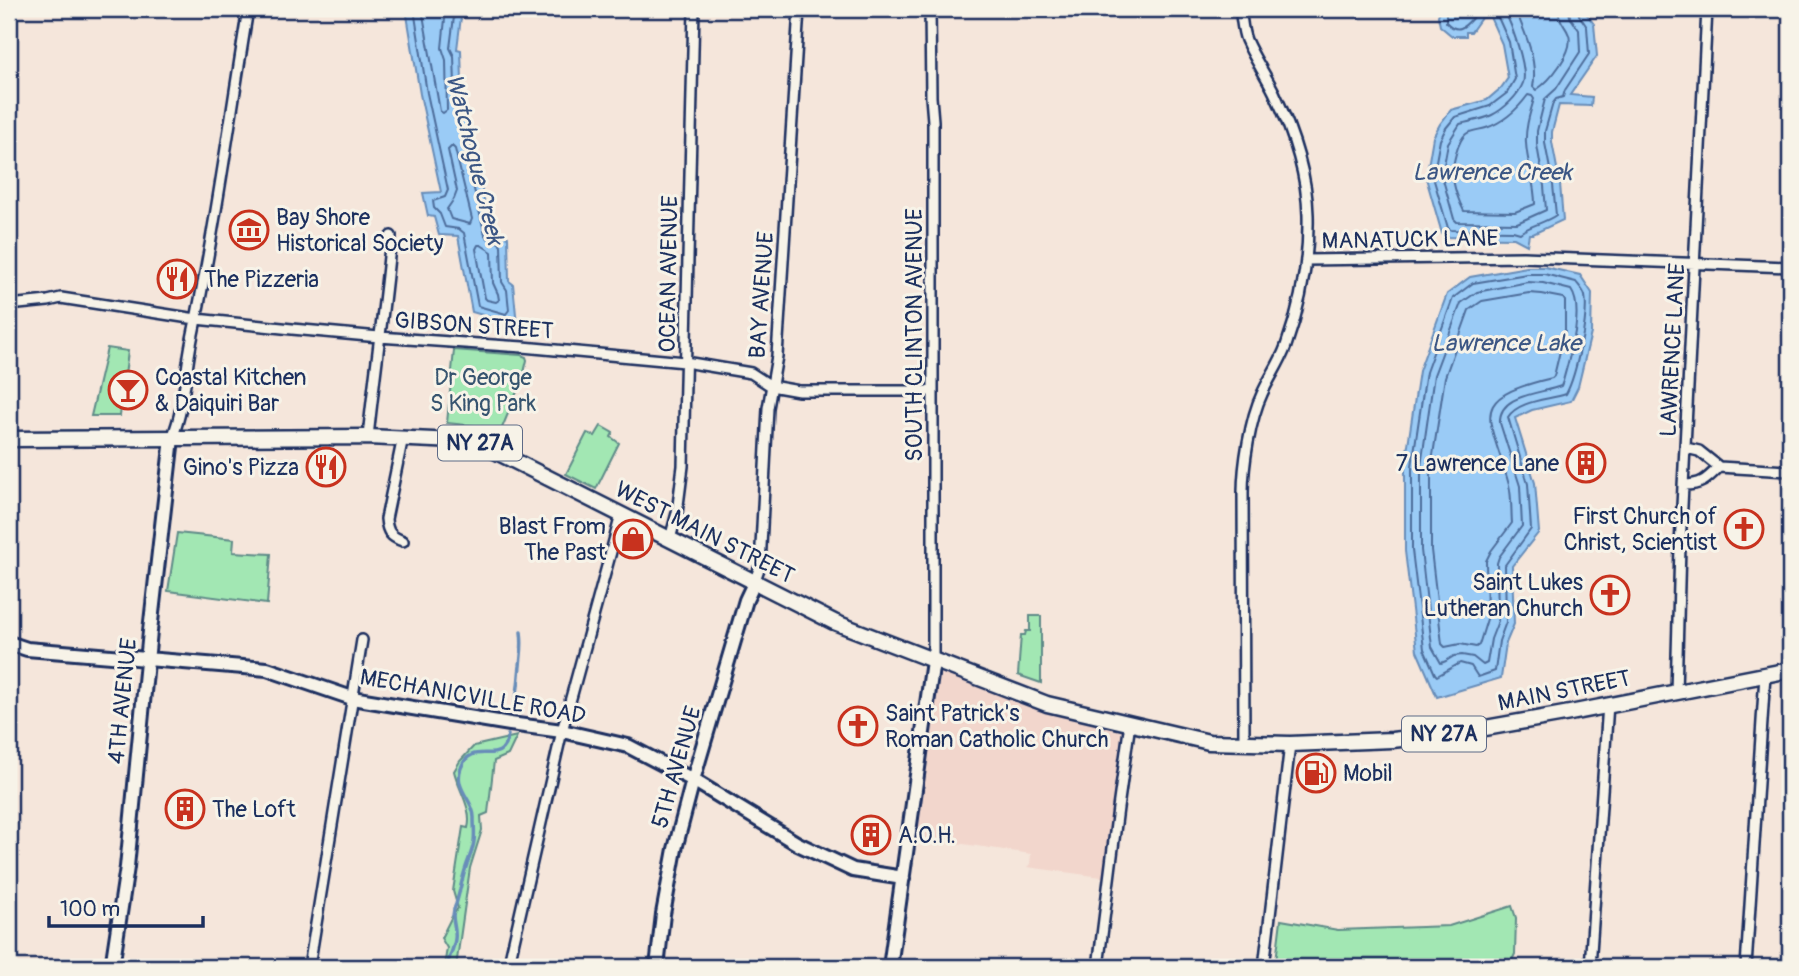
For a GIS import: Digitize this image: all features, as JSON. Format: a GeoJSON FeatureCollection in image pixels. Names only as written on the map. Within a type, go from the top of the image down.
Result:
{"type":"FeatureCollection","features":[{"type":"Feature","properties":{"kind":"main road","name":"WEST MAIN STREET"},"geometry":{"type":"LineString","coordinates":[[172,438],[403,437],[477,442],[834,622],[1048,704],[1209,742]]}},
{"type":"Feature","properties":{"kind":"main road","name":"NY 27A"},"geometry":{"type":"LineString","coordinates":[[9,439],[172,438]]}},
{"type":"Feature","properties":{"kind":"main road","name":"NY 27A"},"geometry":{"type":"LineString","coordinates":[[1676,693],[1790,670]]}},
{"type":"Feature","properties":{"kind":"main road","name":"MAIN STREET"},"geometry":{"type":"LineString","coordinates":[[1209,742],[1290,744],[1392,740],[1464,732],[1676,693]]}},
{"type":"Feature","properties":{"kind":"street"},"geometry":{"type":"LineString","coordinates":[[172,438],[178,423],[218,200],[248,9]]}},
{"type":"Feature","properties":{"kind":"street","name":"OCEAN AVENUE"},"geometry":{"type":"LineString","coordinates":[[670,539],[677,513],[682,466],[694,9]]}},
{"type":"Feature","properties":{"kind":"street","name":"BAY AVENUE"},"geometry":{"type":"LineString","coordinates":[[754,583],[760,566],[768,408],[778,342],[799,9]]}},
{"type":"Feature","properties":{"kind":"street","name":"SOUTH CLINTON AVENUE"},"geometry":{"type":"LineString","coordinates":[[930,9],[933,121],[933,661]]}},
{"type":"Feature","properties":{"kind":"street"},"geometry":{"type":"LineString","coordinates":[[1240,9],[1245,37],[1283,113],[1301,167],[1308,215],[1306,260]]}},
{"type":"Feature","properties":{"kind":"street","name":"LAWRENCE LANE"},"geometry":{"type":"LineString","coordinates":[[1676,693],[1680,547],[1707,9]]}},
{"type":"Feature","properties":{"kind":"street"},"geometry":{"type":"LineString","coordinates":[[368,437],[391,236]]}},
{"type":"Feature","properties":{"kind":"street","name":"MANATUCK LANE"},"geometry":{"type":"LineString","coordinates":[[1244,742],[1243,487],[1248,443],[1261,396],[1285,348],[1299,302],[1306,260],[1523,257],[1790,267]]}},
{"type":"Feature","properties":{"kind":"street","name":"GIBSON STREET"},"geometry":{"type":"LineString","coordinates":[[9,305],[61,298],[196,319],[379,338],[521,347],[685,362],[751,373],[771,386],[799,391],[933,391]]}},
{"type":"Feature","properties":{"kind":"street"},"geometry":{"type":"LineString","coordinates":[[403,437],[386,519],[387,530],[394,538],[403,541]]}},
{"type":"Feature","properties":{"kind":"street","name":"4TH AVENUE"},"geometry":{"type":"LineString","coordinates":[[112,967],[127,867],[172,438]]}},
{"type":"Feature","properties":{"kind":"street"},"geometry":{"type":"LineString","coordinates":[[1686,449],[1699,451],[1719,467],[1790,471]]}},
{"type":"Feature","properties":{"kind":"street"},"geometry":{"type":"LineString","coordinates":[[1684,485],[1696,485],[1719,467]]}},
{"type":"Feature","properties":{"kind":"street"},"geometry":{"type":"LineString","coordinates":[[509,967],[562,731],[621,515]]}},
{"type":"Feature","properties":{"kind":"street","name":"5TH AVENUE"},"geometry":{"type":"LineString","coordinates":[[657,967],[668,878],[693,780],[746,600],[754,583]]}},
{"type":"Feature","properties":{"kind":"street"},"geometry":{"type":"LineString","coordinates":[[309,967],[362,640]]}},
{"type":"Feature","properties":{"kind":"street","name":"MECHANICVILLE ROAD"},"geometry":{"type":"LineString","coordinates":[[9,643],[27,649],[267,668],[352,698],[562,731],[628,746],[693,780],[798,844],[853,870],[903,878]]}},
{"type":"Feature","properties":{"kind":"street"},"geometry":{"type":"LineString","coordinates":[[890,967],[933,661]]}},
{"type":"Feature","properties":{"kind":"street"},"geometry":{"type":"LineString","coordinates":[[1746,967],[1765,675]]}},
{"type":"Feature","properties":{"kind":"street"},"geometry":{"type":"LineString","coordinates":[[1590,967],[1608,704]]}},
{"type":"Feature","properties":{"kind":"street"},"geometry":{"type":"LineString","coordinates":[[1098,967],[1130,723]]}},
{"type":"Feature","properties":{"kind":"street"},"geometry":{"type":"LineString","coordinates":[[1264,967],[1290,744]]}},
{"type":"Feature","properties":{"kind":"shaded area"},"geometry":{"type":"Polygon","coordinates":[[[933,661],[1047,704],[1130,723],[1109,878],[1027,867],[1031,854],[909,836],[933,661]]]}},
{"type":"Feature","properties":{"kind":"green space"},"geometry":{"type":"Polygon","coordinates":[[[107,348],[128,351],[120,416],[91,416],[107,348]]]}},
{"type":"Feature","properties":{"kind":"green space","name":"Dr George S King Park"},"geometry":{"type":"Polygon","coordinates":[[[454,350],[526,357],[523,377],[500,433],[485,427],[447,423],[454,350]]]}},
{"type":"Feature","properties":{"kind":"green space"},"geometry":{"type":"Polygon","coordinates":[[[601,426],[613,433],[611,437],[619,443],[596,489],[566,474],[587,433],[595,436],[601,426]]]}},
{"type":"Feature","properties":{"kind":"green space"},"geometry":{"type":"Polygon","coordinates":[[[177,533],[234,539],[233,552],[271,554],[267,604],[168,591],[177,533]]]}},
{"type":"Feature","properties":{"kind":"green space"},"geometry":{"type":"Polygon","coordinates":[[[1030,616],[1041,616],[1041,683],[1018,675],[1021,635],[1030,631],[1030,616]]]}},
{"type":"Feature","properties":{"kind":"green space"},"geometry":{"type":"Polygon","coordinates":[[[517,736],[508,755],[494,761],[488,813],[481,816],[482,830],[470,868],[456,967],[444,967],[447,948],[441,938],[458,908],[453,891],[463,827],[468,828],[469,821],[467,806],[454,771],[474,746],[517,736]]]}},
{"type":"Feature","properties":{"kind":"green space"},"geometry":{"type":"Polygon","coordinates":[[[1512,906],[1516,918],[1515,954],[1509,967],[1496,967],[1493,963],[1442,967],[1321,967],[1276,961],[1281,920],[1338,930],[1449,926],[1512,906]]]}},
{"type":"Feature","properties":{"kind":"water"},"geometry":{"type":"Polygon","coordinates":[[[406,9],[462,9],[457,49],[461,50],[463,112],[492,233],[508,237],[509,281],[513,284],[517,325],[472,312],[458,236],[439,235],[434,217],[428,216],[423,193],[441,192],[420,94],[406,9]]]}},
{"type":"Feature","properties":{"kind":"water","name":"Lawrence Creek"},"geometry":{"type":"Polygon","coordinates":[[[1440,9],[1583,9],[1594,24],[1597,56],[1570,95],[1592,97],[1591,106],[1559,105],[1552,132],[1563,220],[1529,234],[1527,245],[1514,238],[1443,237],[1426,178],[1433,137],[1451,110],[1487,100],[1508,78],[1502,44],[1490,17],[1481,18],[1471,32],[1466,32],[1466,36],[1452,36],[1440,26],[1440,9]]]}},
{"type":"Feature","properties":{"kind":"water","name":"Lawrence Lake"},"geometry":{"type":"Polygon","coordinates":[[[1527,267],[1545,267],[1580,275],[1592,293],[1591,333],[1578,387],[1571,401],[1532,410],[1515,418],[1535,483],[1539,532],[1512,566],[1514,624],[1506,643],[1501,678],[1437,697],[1417,651],[1405,551],[1405,465],[1419,371],[1447,294],[1470,277],[1527,267]]]}},
{"type":"Feature","properties":{"kind":"waterway","name":"Watchogue Creek"},"geometry":{"type":"LineString","coordinates":[[514,706],[518,690],[521,632]]}},
{"type":"Feature","properties":{"kind":"waterway","name":"Watchogue Creek"},"geometry":{"type":"LineString","coordinates":[[447,967],[455,939],[454,909],[474,838],[473,813],[459,775],[466,759],[479,753],[500,751],[508,735]]}},
{"type":"Feature","properties":{"kind":"place","name":"Bay Shore Historical Society"},"geometry":{"type":"Point","coordinates":[249,230]}},
{"type":"Feature","properties":{"kind":"place","name":"The Pizzeria"},"geometry":{"type":"Point","coordinates":[177,279]}},
{"type":"Feature","properties":{"kind":"place","name":"Coastal Kitchen & Daiquiri Bar"},"geometry":{"type":"Point","coordinates":[128,390]}},
{"type":"Feature","properties":{"kind":"place","name":"7 Lawrence Lane"},"geometry":{"type":"Point","coordinates":[1586,463]}},
{"type":"Feature","properties":{"kind":"place","name":"Gino's Pizza"},"geometry":{"type":"Point","coordinates":[326,467]}},
{"type":"Feature","properties":{"kind":"place","name":"First Church of Christ, Scientist"},"geometry":{"type":"Point","coordinates":[1744,529]}},
{"type":"Feature","properties":{"kind":"place","name":"Blast From The Past"},"geometry":{"type":"Point","coordinates":[633,539]}},
{"type":"Feature","properties":{"kind":"place","name":"Saint Lukes Lutheran Church"},"geometry":{"type":"Point","coordinates":[1610,595]}},
{"type":"Feature","properties":{"kind":"place","name":"Saint Patrick's Roman Catholic Church"},"geometry":{"type":"Point","coordinates":[858,726]}},
{"type":"Feature","properties":{"kind":"place","name":"Mobil"},"geometry":{"type":"Point","coordinates":[1316,773]}},
{"type":"Feature","properties":{"kind":"place","name":"The Loft"},"geometry":{"type":"Point","coordinates":[185,809]}},
{"type":"Feature","properties":{"kind":"place","name":"A.O.H."},"geometry":{"type":"Point","coordinates":[871,835]}}]}
